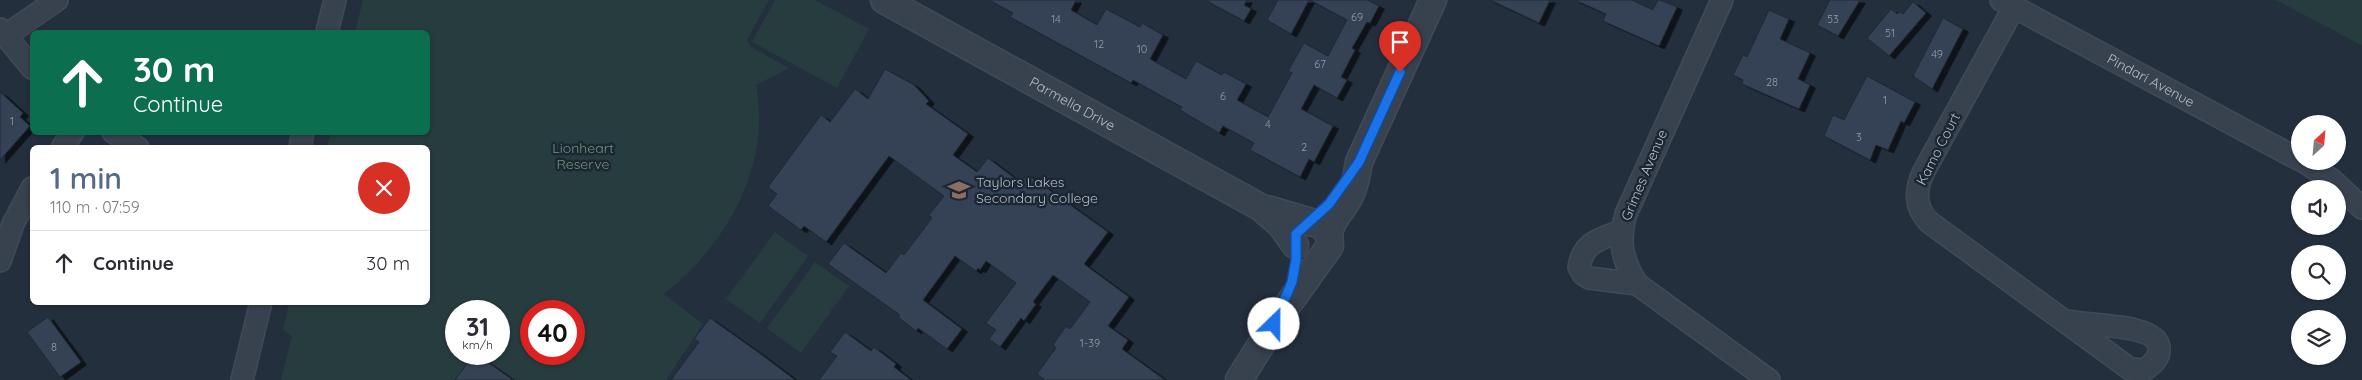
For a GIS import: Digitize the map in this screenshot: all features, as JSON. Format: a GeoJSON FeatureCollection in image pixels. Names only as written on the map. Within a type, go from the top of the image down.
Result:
{"type":"FeatureCollection","features":[{"type":"Feature","properties":{"kind":"street"},"geometry":{"type":"LineString","coordinates":[[30,66],[2,33],[57,0]]}},
{"type":"Feature","properties":{"kind":"street"},"geometry":{"type":"LineString","coordinates":[[328,30],[335,0]]}},
{"type":"Feature","properties":{"kind":"street","name":"Parmelia Drive"},"geometry":{"type":"LineString","coordinates":[[884,0],[1260,207],[1318,233]]}},
{"type":"Feature","properties":{"kind":"street"},"geometry":{"type":"LineString","coordinates":[[1238,380],[1274,324],[1318,233],[1329,204],[1359,162],[1433,0]]}},
{"type":"Feature","properties":{"kind":"street","name":"Grimes Avenue"},"geometry":{"type":"LineString","coordinates":[[1722,0],[1626,214],[1621,232],[1624,260],[1636,284],[1770,380]]}},
{"type":"Feature","properties":{"kind":"street","name":"Pindari Avenue"},"geometry":{"type":"LineString","coordinates":[[2007,4],[2291,155]]}},
{"type":"Feature","properties":{"kind":"street","name":"Kamo Court"},"geometry":{"type":"LineString","coordinates":[[2007,4],[1918,182],[1917,201],[1922,215],[1928,222],[2066,321]]}},
{"type":"Feature","properties":{"kind":"street"},"geometry":{"type":"LineString","coordinates":[[118,135],[133,145]]}},
{"type":"Feature","properties":{"kind":"street","name":"Pindari Avenue"},"geometry":{"type":"LineString","coordinates":[[2316,170],[2332,180],[2362,208]]}},
{"type":"Feature","properties":{"kind":"street"},"geometry":{"type":"LineString","coordinates":[[0,261],[12,224],[30,192]]}},
{"type":"Feature","properties":{"kind":"street","name":"Parmelia Drive"},"geometry":{"type":"LineString","coordinates":[[1260,207],[1281,225],[1295,246]]}},
{"type":"Feature","properties":{"kind":"street"},"geometry":{"type":"LineString","coordinates":[[1621,232],[1590,243],[1585,250],[1580,267],[1583,274],[1589,278],[1636,284]]}},
{"type":"Feature","properties":{"kind":"street"},"geometry":{"type":"LineString","coordinates":[[1274,324],[1292,282],[1296,234],[1318,233]]}},
{"type":"Feature","properties":{"kind":"street"},"geometry":{"type":"LineString","coordinates":[[242,380],[260,305]]}},
{"type":"Feature","properties":{"kind":"green space","name":"Lionheart Reserve"},"geometry":{"type":"Polygon","coordinates":[[[363,0],[769,0],[747,40],[750,46],[789,68],[756,85],[759,115],[757,145],[750,174],[740,201],[725,227],[707,251],[687,274],[664,294],[703,324],[666,380],[281,380],[292,336],[283,330],[289,305],[430,305],[430,145],[328,145],[330,135],[430,135],[430,30],[356,30],[363,0]]]}},
{"type":"Feature","properties":{"kind":"green space"},"geometry":{"type":"Polygon","coordinates":[[[775,0],[815,0],[869,29],[837,88],[752,42],[775,0]]]}},
{"type":"Feature","properties":{"kind":"green space"},"geometry":{"type":"Polygon","coordinates":[[[2276,0],[2362,0],[2362,45],[2359,44],[2276,0]]]}},
{"type":"Feature","properties":{"kind":"green space"},"geometry":{"type":"Polygon","coordinates":[[[775,232],[808,256],[760,323],[726,299],[775,232]]]}},
{"type":"Feature","properties":{"kind":"green space"},"geometry":{"type":"Polygon","coordinates":[[[815,262],[849,286],[801,353],[767,328],[815,262]]]}},
{"type":"Feature","properties":{"kind":"building"},"geometry":{"type":"Polygon","coordinates":[[[989,0],[1076,0],[1071,10],[1097,25],[1106,9],[1140,27],[1142,23],[1163,35],[1150,59],[1186,79],[1196,61],[1222,75],[1224,72],[1246,84],[1237,100],[1268,117],[1292,73],[1288,71],[1304,43],[1328,56],[1347,20],[1310,0],[1367,0],[1379,6],[1370,23],[1367,22],[1352,48],[1355,50],[1341,77],[1347,80],[1337,98],[1314,85],[1301,109],[1333,126],[1314,162],[1309,159],[1300,177],[1250,150],[1254,143],[1223,126],[1219,133],[1180,110],[1182,107],[1133,80],[1131,83],[1010,17],[1013,13],[989,0]]]}},
{"type":"Feature","properties":{"kind":"building"},"geometry":{"type":"Polygon","coordinates":[[[1205,0],[1247,0],[1244,5],[1251,9],[1244,21],[1205,0]]]}},
{"type":"Feature","properties":{"kind":"building"},"geometry":{"type":"Polygon","coordinates":[[[1278,0],[1309,0],[1291,34],[1267,20],[1278,0]]]}},
{"type":"Feature","properties":{"kind":"building"},"geometry":{"type":"Polygon","coordinates":[[[1490,0],[1550,0],[1539,23],[1490,0]]]}},
{"type":"Feature","properties":{"kind":"building"},"geometry":{"type":"Polygon","coordinates":[[[1575,0],[1632,0],[1653,10],[1658,0],[1660,0],[1677,7],[1659,46],[1603,21],[1606,14],[1575,0]]]}},
{"type":"Feature","properties":{"kind":"building"},"geometry":{"type":"Polygon","coordinates":[[[1830,0],[1860,0],[1838,36],[1817,25],[1830,0]]]}},
{"type":"Feature","properties":{"kind":"building"},"geometry":{"type":"Polygon","coordinates":[[[1913,2],[1926,13],[1889,56],[1867,38],[1891,9],[1897,14],[1900,12],[1903,14],[1913,2]]]}},
{"type":"Feature","properties":{"kind":"building"},"geometry":{"type":"Polygon","coordinates":[[[1769,10],[1789,19],[1780,39],[1810,53],[1798,79],[1810,85],[1799,109],[1742,84],[1743,80],[1733,75],[1743,55],[1747,57],[1769,10]]]}},
{"type":"Feature","properties":{"kind":"building"},"geometry":{"type":"Polygon","coordinates":[[[1943,18],[1963,29],[1932,89],[1913,76],[1943,18]]]}},
{"type":"Feature","properties":{"kind":"building"},"geometry":{"type":"Polygon","coordinates":[[[885,69],[914,85],[929,101],[926,104],[968,134],[953,155],[977,172],[988,158],[1021,183],[1027,174],[1108,232],[1084,264],[1129,297],[1108,326],[1128,340],[1122,349],[1165,380],[1045,380],[1037,374],[1056,348],[1053,345],[1066,326],[1070,329],[1090,302],[1053,275],[1033,302],[1036,304],[1024,321],[1021,318],[1000,347],[989,339],[996,330],[986,323],[1016,283],[986,261],[980,270],[978,268],[976,271],[955,256],[923,300],[962,329],[947,349],[918,328],[916,331],[898,317],[900,315],[828,264],[844,243],[886,273],[901,253],[904,255],[932,218],[929,215],[944,196],[889,156],[826,242],[804,226],[801,230],[768,206],[777,194],[768,187],[821,115],[830,122],[855,89],[868,99],[885,69]]]}},
{"type":"Feature","properties":{"kind":"building"},"geometry":{"type":"Polygon","coordinates":[[[1867,76],[1915,102],[1904,123],[1901,121],[1888,150],[1876,145],[1870,160],[1824,136],[1833,115],[1844,120],[1867,76]]]}},
{"type":"Feature","properties":{"kind":"building"},"geometry":{"type":"Polygon","coordinates":[[[0,92],[23,113],[20,117],[30,126],[0,160],[0,92]]]}},
{"type":"Feature","properties":{"kind":"building"},"geometry":{"type":"Polygon","coordinates":[[[48,317],[81,362],[60,377],[27,332],[48,317]]]}},
{"type":"Feature","properties":{"kind":"building"},"geometry":{"type":"Polygon","coordinates":[[[710,318],[795,380],[671,380],[699,342],[694,339],[710,318]]]}},
{"type":"Feature","properties":{"kind":"building"},"geometry":{"type":"Polygon","coordinates":[[[845,332],[871,351],[874,347],[896,364],[894,367],[911,380],[819,380],[837,356],[830,352],[845,332]]]}},
{"type":"Feature","properties":{"kind":"building"},"geometry":{"type":"Polygon","coordinates":[[[466,365],[492,365],[513,380],[455,380],[466,365]]]}},
{"type":"Feature","properties":{"kind":"place","name":"Taylors Lakes Secondary College"},"geometry":{"type":"Point","coordinates":[959,190]}},
{"type":"Feature","properties":{"kind":"route"},"geometry":{"type":"LineString","coordinates":[[1274,324],[1292,282],[1296,260],[1296,234],[1303,225],[1310,222],[1329,204],[1359,162],[1400,72]]}}]}
